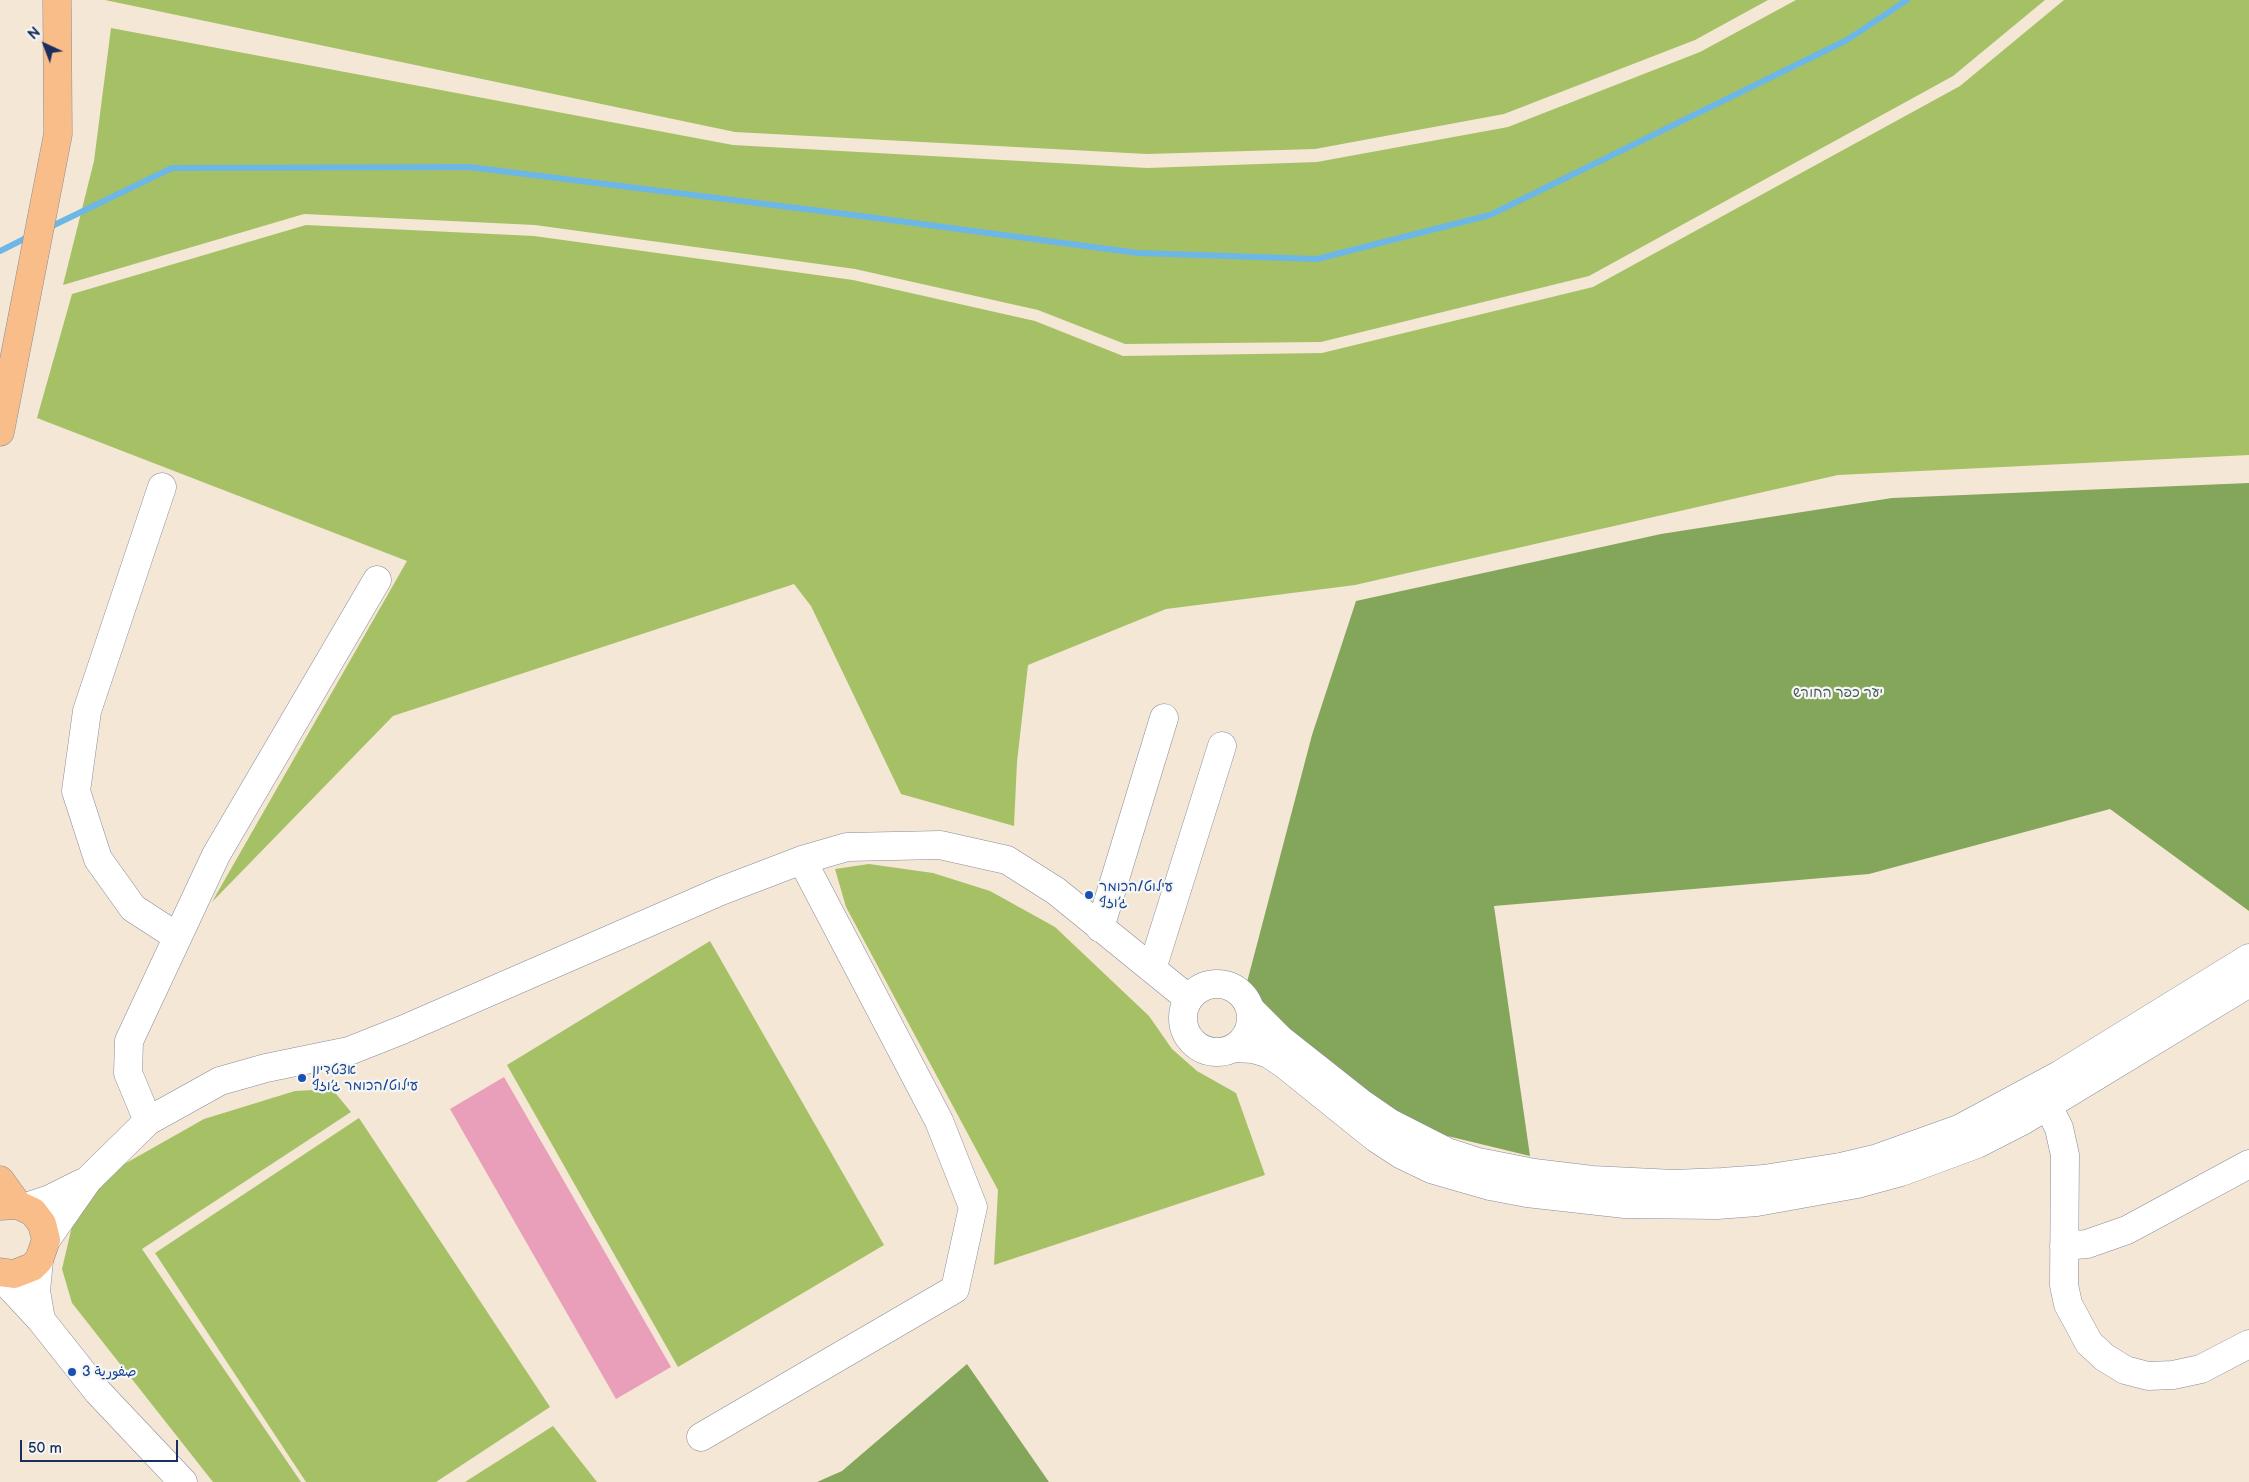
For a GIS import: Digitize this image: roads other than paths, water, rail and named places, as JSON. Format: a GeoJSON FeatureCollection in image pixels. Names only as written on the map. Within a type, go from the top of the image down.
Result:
{"type":"FeatureCollection","features":[{"type":"Feature","properties":{"kind":"main road"},"geometry":{"type":"LineString","coordinates":[[0,432],[58,134],[57,0]]}},
{"type":"Feature","properties":{"kind":"main road"},"geometry":{"type":"LineString","coordinates":[[0,1180],[15,1206],[38,1217],[45,1232],[42,1250],[24,1272],[0,1274]]}},
{"type":"Feature","properties":{"kind":"street"},"geometry":{"type":"LineString","coordinates":[[162,487],[87,711],[76,791],[98,859],[134,908],[176,936]]}},
{"type":"Feature","properties":{"kind":"street"},"geometry":{"type":"LineString","coordinates":[[148,1122],[128,1073],[129,1041],[176,936],[216,856],[377,580]]}},
{"type":"Feature","properties":{"kind":"street"},"geometry":{"type":"LineString","coordinates":[[1100,928],[1164,718]]}},
{"type":"Feature","properties":{"kind":"street"},"geometry":{"type":"LineString","coordinates":[[1152,969],[1222,746]]}},
{"type":"Feature","properties":{"kind":"street"},"geometry":{"type":"LineString","coordinates":[[41,1320],[36,1291],[42,1250],[88,1180],[148,1122],[220,1081],[266,1068],[349,1051],[402,1030],[722,891],[802,860],[847,847],[940,846],[1007,860],[1056,891],[1188,1000]]}},
{"type":"Feature","properties":{"kind":"street"},"geometry":{"type":"LineString","coordinates":[[701,1437],[955,1289],[973,1207],[940,1121],[802,860]]}},
{"type":"Feature","properties":{"kind":"street"},"geometry":{"type":"LineString","coordinates":[[2249,958],[2044,1096],[2022,1122],[1977,1144],[1901,1172],[1857,1184],[1757,1202],[1718,1205],[1625,1204],[1527,1193],[1480,1184],[1431,1169],[1402,1155],[1376,1138],[1269,1054],[1253,1049],[1234,1048],[1223,1052],[1211,1052],[1194,1043],[1187,1034],[1183,1022],[1184,1010],[1188,1000],[1200,989],[1211,985],[1223,984],[1243,996],[1250,1009],[1280,1039],[1361,1103],[1418,1138],[1447,1152],[1478,1162],[1534,1172],[1592,1180],[1674,1184],[1764,1179],[1840,1167],[1878,1158],[2044,1096],[2249,983]]}},
{"type":"Feature","properties":{"kind":"street"},"geometry":{"type":"LineString","coordinates":[[1234,1048],[1248,1032],[1251,1021],[1250,1009]]}},
{"type":"Feature","properties":{"kind":"street"},"geometry":{"type":"LineString","coordinates":[[2044,1096],[2060,1128],[2065,1155],[2064,1285],[2068,1304],[2089,1343],[2104,1357],[2125,1370],[2148,1376],[2173,1375],[2201,1369],[2249,1344]]}},
{"type":"Feature","properties":{"kind":"street"},"geometry":{"type":"LineString","coordinates":[[2064,1246],[2087,1244],[2127,1230],[2249,1164]]}},
{"type":"Feature","properties":{"kind":"street"},"geometry":{"type":"LineString","coordinates":[[15,1206],[50,1199],[88,1180]]}},
{"type":"Feature","properties":{"kind":"street"},"geometry":{"type":"LineString","coordinates":[[0,1274],[41,1320],[98,1392],[183,1482]]}},
{"type":"Feature","properties":{"kind":"waterway"},"geometry":{"type":"LineString","coordinates":[[48,228],[172,168],[469,167],[1138,253],[1317,259],[1490,215],[1847,40],[1907,0]]}},
{"type":"Feature","properties":{"kind":"waterway"},"geometry":{"type":"LineString","coordinates":[[0,251],[30,236]]}},
{"type":"Feature","properties":{"kind":"place","name":"עילוט/הכומר ג׳וזף"},"geometry":{"type":"Point","coordinates":[1089,895]}},
{"type":"Feature","properties":{"kind":"place","name":"אצטדיון עילוט/הכומר ג׳וזף"},"geometry":{"type":"Point","coordinates":[302,1078]}},
{"type":"Feature","properties":{"kind":"place","name":"صفورية 3"},"geometry":{"type":"Point","coordinates":[72,1372]}},
{"type":"Feature","properties":{"kind":"park label","name":"יער כפר החורש"},"geometry":{"type":"Point","coordinates":[1838,693]}}]}
